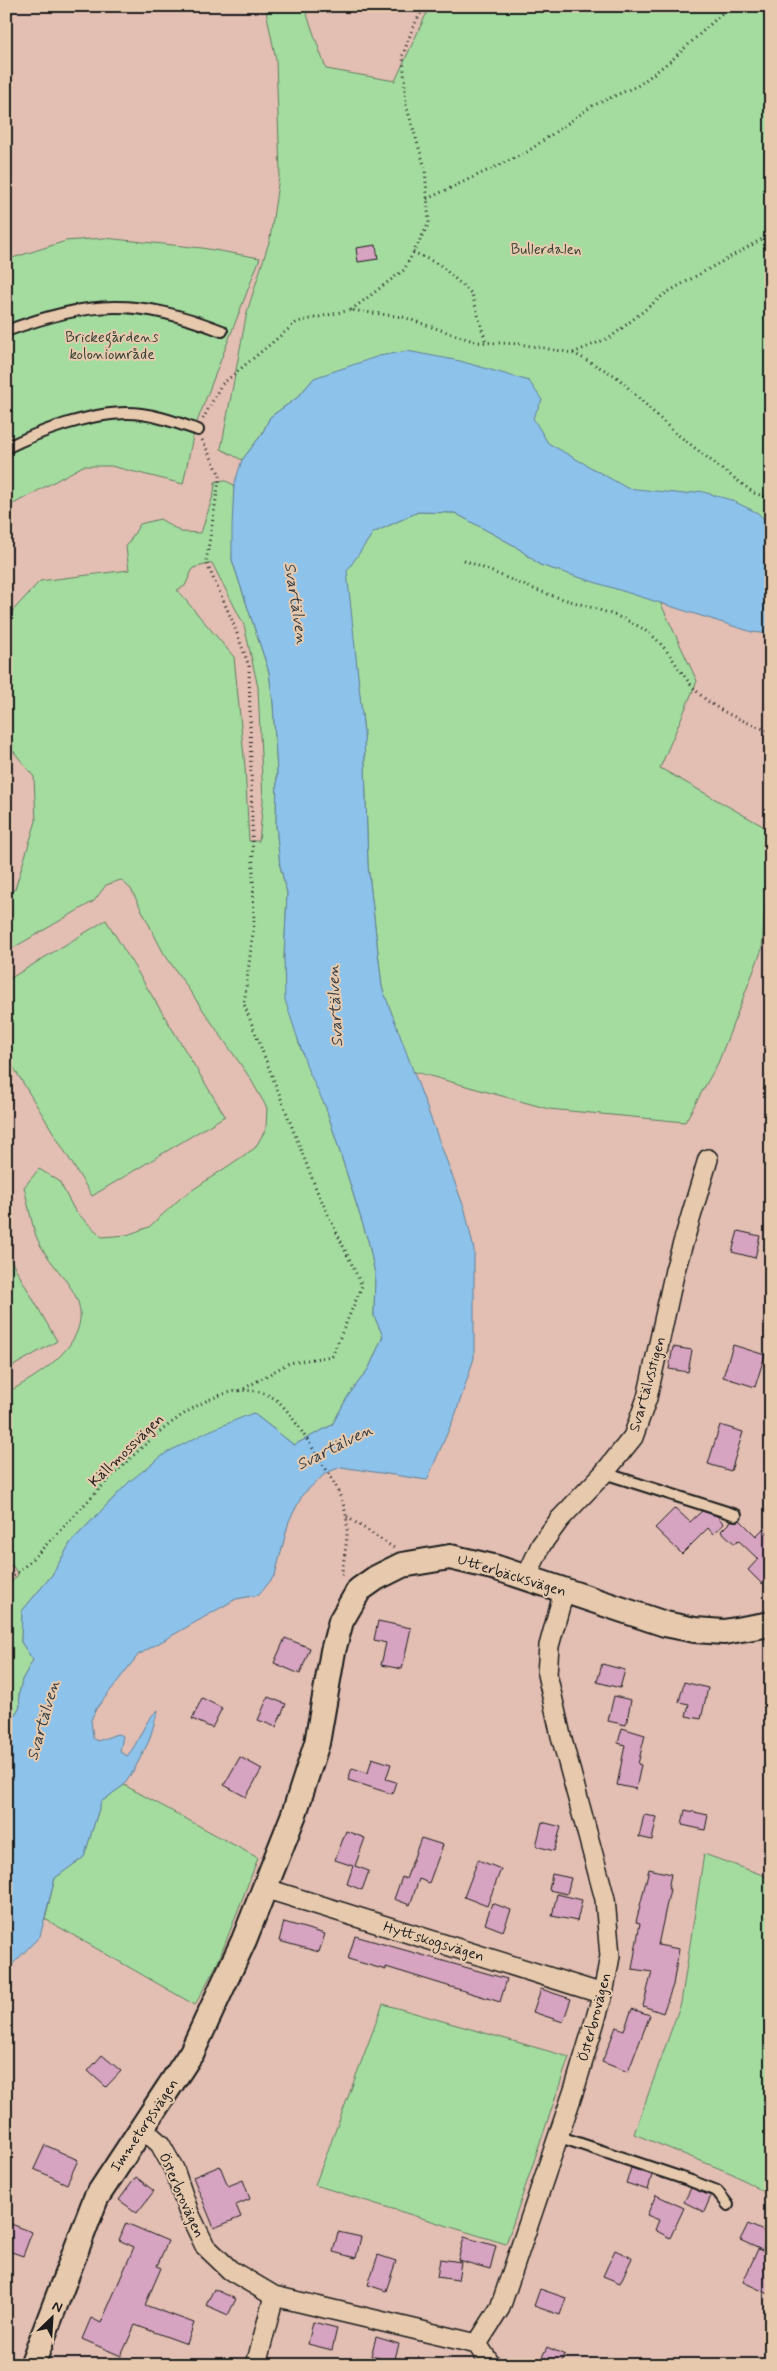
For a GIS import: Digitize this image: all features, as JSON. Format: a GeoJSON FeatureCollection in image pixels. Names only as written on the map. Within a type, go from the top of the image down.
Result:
{"type":"FeatureCollection","features":[{"type":"Feature","properties":{"kind":"street","name":"Svartälvsstigen"},"geometry":{"type":"LineString","coordinates":[[526,1578],[541,1545],[560,1519],[604,1473],[633,1436],[646,1398],[675,1270],[708,1159]]}},
{"type":"Feature","properties":{"kind":"street","name":"Utterbäcksvägen"},"geometry":{"type":"LineString","coordinates":[[264,1888],[294,1814],[317,1743],[333,1652],[341,1620],[359,1590],[376,1578],[402,1565],[450,1557],[497,1568],[665,1624],[695,1630],[724,1632],[771,1624]]}},
{"type":"Feature","properties":{"kind":"street","name":"Österbrovägen"},"geometry":{"type":"LineString","coordinates":[[142,2128],[160,2144],[165,2153],[174,2170],[189,2214],[205,2246],[230,2270],[274,2296],[477,2344],[500,2308],[558,2136],[603,1994],[610,1956],[605,1899],[561,1736],[547,1674],[549,1646],[564,1591]]}},
{"type":"Feature","properties":{"kind":"street","name":"Hyttskogsvägen"},"geometry":{"type":"LineString","coordinates":[[264,1888],[603,1994]]}},
{"type":"Feature","properties":{"kind":"street","name":"Immetorpsvägen"},"geometry":{"type":"LineString","coordinates":[[32,2365],[96,2198],[192,2052],[240,1949],[264,1888]]}},
{"type":"Feature","properties":{"kind":"street"},"geometry":{"type":"LineString","coordinates":[[256,2365],[274,2296]]}},
{"type":"Feature","properties":{"kind":"street"},"geometry":{"type":"LineString","coordinates":[[477,2344],[491,2365]]}},
{"type":"Feature","properties":{"kind":"lane"},"geometry":{"type":"LineString","coordinates":[[6,331],[38,319],[85,308],[114,306],[149,309],[188,318],[222,331]]}},
{"type":"Feature","properties":{"kind":"lane"},"geometry":{"type":"LineString","coordinates":[[6,448],[42,433],[85,420],[127,413],[147,415],[198,430]]}},
{"type":"Feature","properties":{"kind":"lane"},"geometry":{"type":"LineString","coordinates":[[604,1473],[736,1515]]}},
{"type":"Feature","properties":{"kind":"lane"},"geometry":{"type":"LineString","coordinates":[[558,2136],[700,2184],[717,2192],[728,2205]]}},
{"type":"Feature","properties":{"kind":"path"},"geometry":{"type":"LineString","coordinates":[[350,310],[404,270],[429,223],[425,168],[406,105],[403,55],[413,27],[425,6]]}},
{"type":"Feature","properties":{"kind":"path"},"geometry":{"type":"LineString","coordinates":[[427,200],[527,152],[592,106],[639,85],[674,58],[730,6]]}},
{"type":"Feature","properties":{"kind":"path"},"geometry":{"type":"LineString","coordinates":[[573,354],[611,337],[666,293],[771,234]]}},
{"type":"Feature","properties":{"kind":"path"},"geometry":{"type":"LineString","coordinates":[[413,252],[440,265],[472,294],[486,343]]}},
{"type":"Feature","properties":{"kind":"path"},"geometry":{"type":"LineString","coordinates":[[238,1392],[289,1363],[332,1356],[362,1286],[318,1191],[244,1004],[254,924],[249,666],[232,620],[206,562],[220,475],[198,430],[221,385],[297,322],[350,310],[403,317],[476,342],[519,344],[573,354],[616,376],[673,431],[754,493],[771,499]]}},
{"type":"Feature","properties":{"kind":"path"},"geometry":{"type":"LineString","coordinates":[[464,560],[544,593],[629,622],[646,630],[657,640],[692,687],[706,701],[727,714],[771,732]]}},
{"type":"Feature","properties":{"kind":"path","name":"Källmossvägen"},"geometry":{"type":"LineString","coordinates":[[6,1582],[50,1543],[156,1433],[194,1407],[238,1392],[267,1394],[281,1405],[302,1433],[336,1490],[347,1517]]}},
{"type":"Feature","properties":{"kind":"path"},"geometry":{"type":"LineString","coordinates":[[341,1580],[347,1517],[417,1562]]}},
{"type":"Feature","properties":{"kind":"green space","name":"Bullerdalen"},"geometry":{"type":"Polygon","coordinates":[[[265,6],[304,6],[326,69],[395,81],[430,6],[771,6],[771,589],[314,378],[298,397],[270,417],[262,434],[242,460],[221,449],[247,312],[270,239],[280,170],[276,60],[265,6]]]}},
{"type":"Feature","properties":{"kind":"green space","name":"Brickegårdens koloniområde"},"geometry":{"type":"Polygon","coordinates":[[[104,238],[202,248],[260,258],[195,427],[183,484],[111,466],[83,466],[6,508],[6,260],[66,241],[104,238]]]}},
{"type":"Feature","properties":{"kind":"green space"},"geometry":{"type":"Polygon","coordinates":[[[224,480],[234,485],[232,560],[269,672],[273,703],[277,772],[276,825],[280,866],[287,893],[284,958],[299,1044],[326,1108],[369,1244],[375,1274],[374,1316],[383,1336],[369,1368],[348,1396],[332,1425],[294,1445],[253,1413],[130,1481],[71,1542],[52,1575],[22,1611],[21,1642],[33,1660],[22,1680],[19,1694],[20,1707],[8,1724],[6,1745],[6,1588],[18,1575],[13,1566],[6,1565],[6,1393],[34,1377],[61,1355],[71,1342],[78,1328],[80,1313],[72,1289],[45,1252],[36,1236],[24,1187],[39,1169],[59,1181],[75,1211],[102,1237],[127,1235],[149,1227],[182,1197],[255,1148],[266,1129],[267,1108],[250,1078],[163,952],[131,889],[121,880],[106,885],[94,901],[6,952],[6,896],[15,889],[36,821],[34,777],[6,742],[6,618],[40,581],[129,570],[126,547],[140,524],[160,519],[181,532],[201,533],[214,493],[215,482],[224,480]],[[212,563],[193,568],[185,586],[177,590],[234,657],[245,767],[249,841],[259,841],[263,801],[258,687],[244,625],[212,563]]]}},
{"type":"Feature","properties":{"kind":"green space"},"geometry":{"type":"Polygon","coordinates":[[[418,512],[455,513],[515,546],[540,565],[660,602],[697,681],[660,768],[770,830],[762,949],[718,1063],[685,1122],[549,1109],[412,1071],[382,987],[368,865],[364,733],[346,571],[373,533],[418,512]]]}},
{"type":"Feature","properties":{"kind":"green space"},"geometry":{"type":"Polygon","coordinates":[[[106,920],[225,1116],[92,1196],[6,1055],[6,981],[106,920]]]}},
{"type":"Feature","properties":{"kind":"green space"},"geometry":{"type":"Polygon","coordinates":[[[6,1252],[57,1341],[6,1370],[6,1252]]]}},
{"type":"Feature","properties":{"kind":"green space"},"geometry":{"type":"Polygon","coordinates":[[[124,1785],[258,1858],[218,1962],[195,2005],[45,1919],[55,1878],[84,1857],[101,1802],[124,1785]]]}},
{"type":"Feature","properties":{"kind":"green space"},"geometry":{"type":"Polygon","coordinates":[[[704,1854],[771,1878],[771,2196],[733,2174],[634,2134],[681,2003],[704,1854]]]}},
{"type":"Feature","properties":{"kind":"green space"},"geometry":{"type":"Polygon","coordinates":[[[383,2004],[569,2057],[506,2244],[315,2185],[383,2004]]]}},
{"type":"Feature","properties":{"kind":"water","name":"Svartälven"},"geometry":{"type":"Polygon","coordinates":[[[407,351],[460,361],[529,381],[542,400],[533,418],[548,443],[627,488],[685,494],[700,491],[731,500],[758,513],[771,527],[771,634],[752,632],[540,565],[515,546],[455,513],[418,512],[373,533],[347,571],[364,733],[368,865],[382,987],[465,1210],[474,1250],[474,1358],[456,1413],[427,1480],[341,1467],[326,1473],[303,1494],[289,1521],[275,1575],[259,1595],[236,1599],[138,1655],[96,1709],[91,1720],[93,1738],[98,1741],[117,1734],[123,1736],[120,1752],[127,1756],[149,1720],[158,1710],[149,1741],[134,1770],[124,1785],[101,1802],[84,1857],[55,1878],[40,1936],[6,1971],[6,1745],[8,1724],[20,1707],[19,1694],[22,1680],[33,1660],[21,1642],[22,1611],[52,1575],[71,1542],[130,1481],[166,1453],[209,1431],[253,1413],[294,1445],[332,1425],[348,1396],[369,1368],[383,1336],[374,1316],[375,1274],[369,1244],[326,1108],[308,1070],[285,1000],[284,958],[287,893],[280,866],[276,825],[277,772],[273,703],[269,672],[232,560],[232,526],[234,485],[242,460],[262,434],[270,417],[298,397],[314,378],[379,356],[407,351]]]}},
{"type":"Feature","properties":{"kind":"building"},"geometry":{"type":"Polygon","coordinates":[[[376,245],[378,259],[358,262],[356,248],[376,245]]]}},
{"type":"Feature","properties":{"kind":"building"},"geometry":{"type":"Polygon","coordinates":[[[738,1231],[760,1236],[755,1258],[732,1252],[738,1231]]]}},
{"type":"Feature","properties":{"kind":"building"},"geometry":{"type":"Polygon","coordinates":[[[733,1345],[765,1355],[755,1387],[723,1377],[733,1345]]]}},
{"type":"Feature","properties":{"kind":"building"},"geometry":{"type":"Polygon","coordinates":[[[673,1347],[692,1350],[688,1372],[669,1369],[673,1347]]]}},
{"type":"Feature","properties":{"kind":"building"},"geometry":{"type":"Polygon","coordinates":[[[720,1425],[743,1432],[731,1471],[708,1464],[720,1425]]]}},
{"type":"Feature","properties":{"kind":"building"},"geometry":{"type":"Polygon","coordinates":[[[675,1508],[690,1522],[702,1511],[717,1516],[724,1524],[713,1534],[708,1528],[682,1554],[655,1528],[675,1508]]]}},
{"type":"Feature","properties":{"kind":"building"},"geometry":{"type":"Polygon","coordinates":[[[740,1520],[756,1536],[763,1529],[771,1536],[771,1575],[762,1584],[748,1570],[758,1559],[738,1540],[735,1544],[721,1531],[731,1521],[740,1520]]]}},
{"type":"Feature","properties":{"kind":"building"},"geometry":{"type":"Polygon","coordinates":[[[378,1621],[411,1628],[402,1669],[381,1665],[386,1643],[374,1640],[378,1621]]]}},
{"type":"Feature","properties":{"kind":"building"},"geometry":{"type":"Polygon","coordinates":[[[285,1638],[310,1648],[300,1674],[274,1663],[285,1638]]]}},
{"type":"Feature","properties":{"kind":"building"},"geometry":{"type":"Polygon","coordinates":[[[602,1664],[625,1670],[620,1688],[597,1682],[602,1664]]]}},
{"type":"Feature","properties":{"kind":"building"},"geometry":{"type":"Polygon","coordinates":[[[684,1682],[708,1688],[701,1719],[686,1716],[689,1704],[679,1702],[684,1682]]]}},
{"type":"Feature","properties":{"kind":"building"},"geometry":{"type":"Polygon","coordinates":[[[614,1696],[631,1700],[626,1725],[608,1721],[614,1696]]]}},
{"type":"Feature","properties":{"kind":"building"},"geometry":{"type":"Polygon","coordinates":[[[268,1697],[286,1704],[276,1727],[258,1720],[268,1697]]]}},
{"type":"Feature","properties":{"kind":"building"},"geometry":{"type":"Polygon","coordinates":[[[202,1698],[222,1708],[212,1728],[192,1719],[202,1698]]]}},
{"type":"Feature","properties":{"kind":"building"},"geometry":{"type":"Polygon","coordinates":[[[622,1728],[645,1735],[638,1764],[641,1765],[636,1789],[617,1785],[625,1745],[618,1743],[622,1728]]]}},
{"type":"Feature","properties":{"kind":"building"},"geometry":{"type":"Polygon","coordinates":[[[240,1757],[262,1769],[246,1797],[224,1785],[240,1757]]]}},
{"type":"Feature","properties":{"kind":"building"},"geometry":{"type":"Polygon","coordinates":[[[372,1758],[391,1764],[386,1779],[396,1782],[392,1794],[348,1780],[352,1768],[368,1773],[372,1758]]]}},
{"type":"Feature","properties":{"kind":"building"},"geometry":{"type":"Polygon","coordinates":[[[685,1810],[708,1815],[705,1830],[682,1825],[685,1810]]]}},
{"type":"Feature","properties":{"kind":"building"},"geometry":{"type":"Polygon","coordinates":[[[644,1815],[657,1817],[652,1840],[639,1837],[644,1815]]]}},
{"type":"Feature","properties":{"kind":"building"},"geometry":{"type":"Polygon","coordinates":[[[542,1822],[561,1827],[554,1851],[536,1846],[542,1822]]]}},
{"type":"Feature","properties":{"kind":"building"},"geometry":{"type":"Polygon","coordinates":[[[346,1831],[365,1838],[355,1866],[369,1871],[362,1890],[347,1884],[353,1866],[335,1860],[346,1831]]]}},
{"type":"Feature","properties":{"kind":"building"},"geometry":{"type":"Polygon","coordinates":[[[421,1838],[443,1845],[429,1883],[419,1879],[410,1905],[394,1899],[402,1877],[406,1879],[421,1838]]]}},
{"type":"Feature","properties":{"kind":"building"},"geometry":{"type":"Polygon","coordinates":[[[478,1860],[501,1869],[487,1906],[464,1897],[478,1860]]]}},
{"type":"Feature","properties":{"kind":"building"},"geometry":{"type":"Polygon","coordinates":[[[649,1869],[671,1874],[668,1889],[670,1889],[658,1945],[679,1949],[673,1985],[663,2013],[643,2006],[652,1972],[632,1969],[640,1923],[636,1922],[649,1869]]]}},
{"type":"Feature","properties":{"kind":"building"},"geometry":{"type":"Polygon","coordinates":[[[552,1874],[571,1878],[567,1894],[549,1890],[552,1874]]]}},
{"type":"Feature","properties":{"kind":"building"},"geometry":{"type":"Polygon","coordinates":[[[557,1894],[582,1900],[577,1921],[552,1916],[557,1894]]]}},
{"type":"Feature","properties":{"kind":"building"},"geometry":{"type":"Polygon","coordinates":[[[492,1903],[511,1910],[503,1931],[485,1924],[492,1903]]]}},
{"type":"Feature","properties":{"kind":"building"},"geometry":{"type":"Polygon","coordinates":[[[284,1922],[325,1934],[319,1952],[279,1941],[284,1922]]]}},
{"type":"Feature","properties":{"kind":"building"},"geometry":{"type":"Polygon","coordinates":[[[355,1936],[507,1979],[500,2002],[386,1967],[386,1970],[348,1959],[355,1936]]]}},
{"type":"Feature","properties":{"kind":"building"},"geometry":{"type":"Polygon","coordinates":[[[541,1989],[571,1999],[563,2022],[533,2012],[541,1989]]]}},
{"type":"Feature","properties":{"kind":"building"},"geometry":{"type":"Polygon","coordinates":[[[632,2009],[650,2015],[628,2072],[602,2062],[616,2027],[624,2030],[632,2009]]]}},
{"type":"Feature","properties":{"kind":"building"},"geometry":{"type":"Polygon","coordinates":[[[102,2055],[121,2071],[106,2087],[88,2071],[102,2055]]]}},
{"type":"Feature","properties":{"kind":"building"},"geometry":{"type":"Polygon","coordinates":[[[45,2145],[78,2160],[67,2184],[34,2169],[45,2145]]]}},
{"type":"Feature","properties":{"kind":"building"},"geometry":{"type":"Polygon","coordinates":[[[220,2166],[228,2186],[243,2180],[250,2199],[236,2205],[241,2217],[214,2228],[193,2177],[220,2166]]]}},
{"type":"Feature","properties":{"kind":"building"},"geometry":{"type":"Polygon","coordinates":[[[631,2168],[652,2175],[648,2190],[626,2183],[631,2168]]]}},
{"type":"Feature","properties":{"kind":"building"},"geometry":{"type":"Polygon","coordinates":[[[136,2177],[154,2191],[137,2213],[119,2200],[136,2177]]]}},
{"type":"Feature","properties":{"kind":"building"},"geometry":{"type":"Polygon","coordinates":[[[691,2188],[711,2196],[704,2212],[684,2202],[691,2188]]]}},
{"type":"Feature","properties":{"kind":"building"},"geometry":{"type":"Polygon","coordinates":[[[656,2195],[684,2208],[670,2238],[655,2230],[659,2220],[647,2215],[656,2195]]]}},
{"type":"Feature","properties":{"kind":"building"},"geometry":{"type":"Polygon","coordinates":[[[6,2222],[32,2232],[23,2256],[6,2250],[6,2222]]]}},
{"type":"Feature","properties":{"kind":"building"},"geometry":{"type":"Polygon","coordinates":[[[126,2223],[168,2241],[157,2266],[161,2268],[145,2305],[194,2323],[187,2344],[135,2325],[121,2356],[82,2339],[91,2318],[101,2323],[134,2247],[119,2240],[126,2223]]]}},
{"type":"Feature","properties":{"kind":"building"},"geometry":{"type":"Polygon","coordinates":[[[748,2224],[770,2234],[762,2250],[740,2240],[748,2224]]]}},
{"type":"Feature","properties":{"kind":"building"},"geometry":{"type":"Polygon","coordinates":[[[338,2232],[361,2237],[356,2258],[333,2252],[338,2232]]]}},
{"type":"Feature","properties":{"kind":"building"},"geometry":{"type":"Polygon","coordinates":[[[464,2237],[496,2246],[490,2269],[458,2260],[464,2237]]]}},
{"type":"Feature","properties":{"kind":"building"},"geometry":{"type":"Polygon","coordinates":[[[758,2249],[771,2255],[771,2295],[743,2282],[758,2249]]]}},
{"type":"Feature","properties":{"kind":"building"},"geometry":{"type":"Polygon","coordinates":[[[615,2250],[632,2258],[620,2283],[603,2276],[615,2250]]]}},
{"type":"Feature","properties":{"kind":"building"},"geometry":{"type":"Polygon","coordinates":[[[378,2255],[396,2261],[386,2291],[368,2285],[378,2255]]]}},
{"type":"Feature","properties":{"kind":"building"},"geometry":{"type":"Polygon","coordinates":[[[440,2259],[461,2262],[458,2280],[437,2277],[440,2259]]]}},
{"type":"Feature","properties":{"kind":"building"},"geometry":{"type":"Polygon","coordinates":[[[214,2289],[236,2299],[228,2315],[206,2305],[214,2289]]]}},
{"type":"Feature","properties":{"kind":"building"},"geometry":{"type":"Polygon","coordinates":[[[540,2289],[566,2298],[560,2315],[534,2306],[540,2289]]]}},
{"type":"Feature","properties":{"kind":"building"},"geometry":{"type":"Polygon","coordinates":[[[313,2322],[337,2328],[332,2350],[308,2344],[313,2322]]]}},
{"type":"Feature","properties":{"kind":"building"},"geometry":{"type":"Polygon","coordinates":[[[376,2337],[399,2344],[394,2362],[371,2356],[376,2337]]]}},
{"type":"Feature","properties":{"kind":"building"},"geometry":{"type":"Polygon","coordinates":[[[547,2347],[565,2355],[560,2365],[538,2365],[547,2347]]]}}]}
